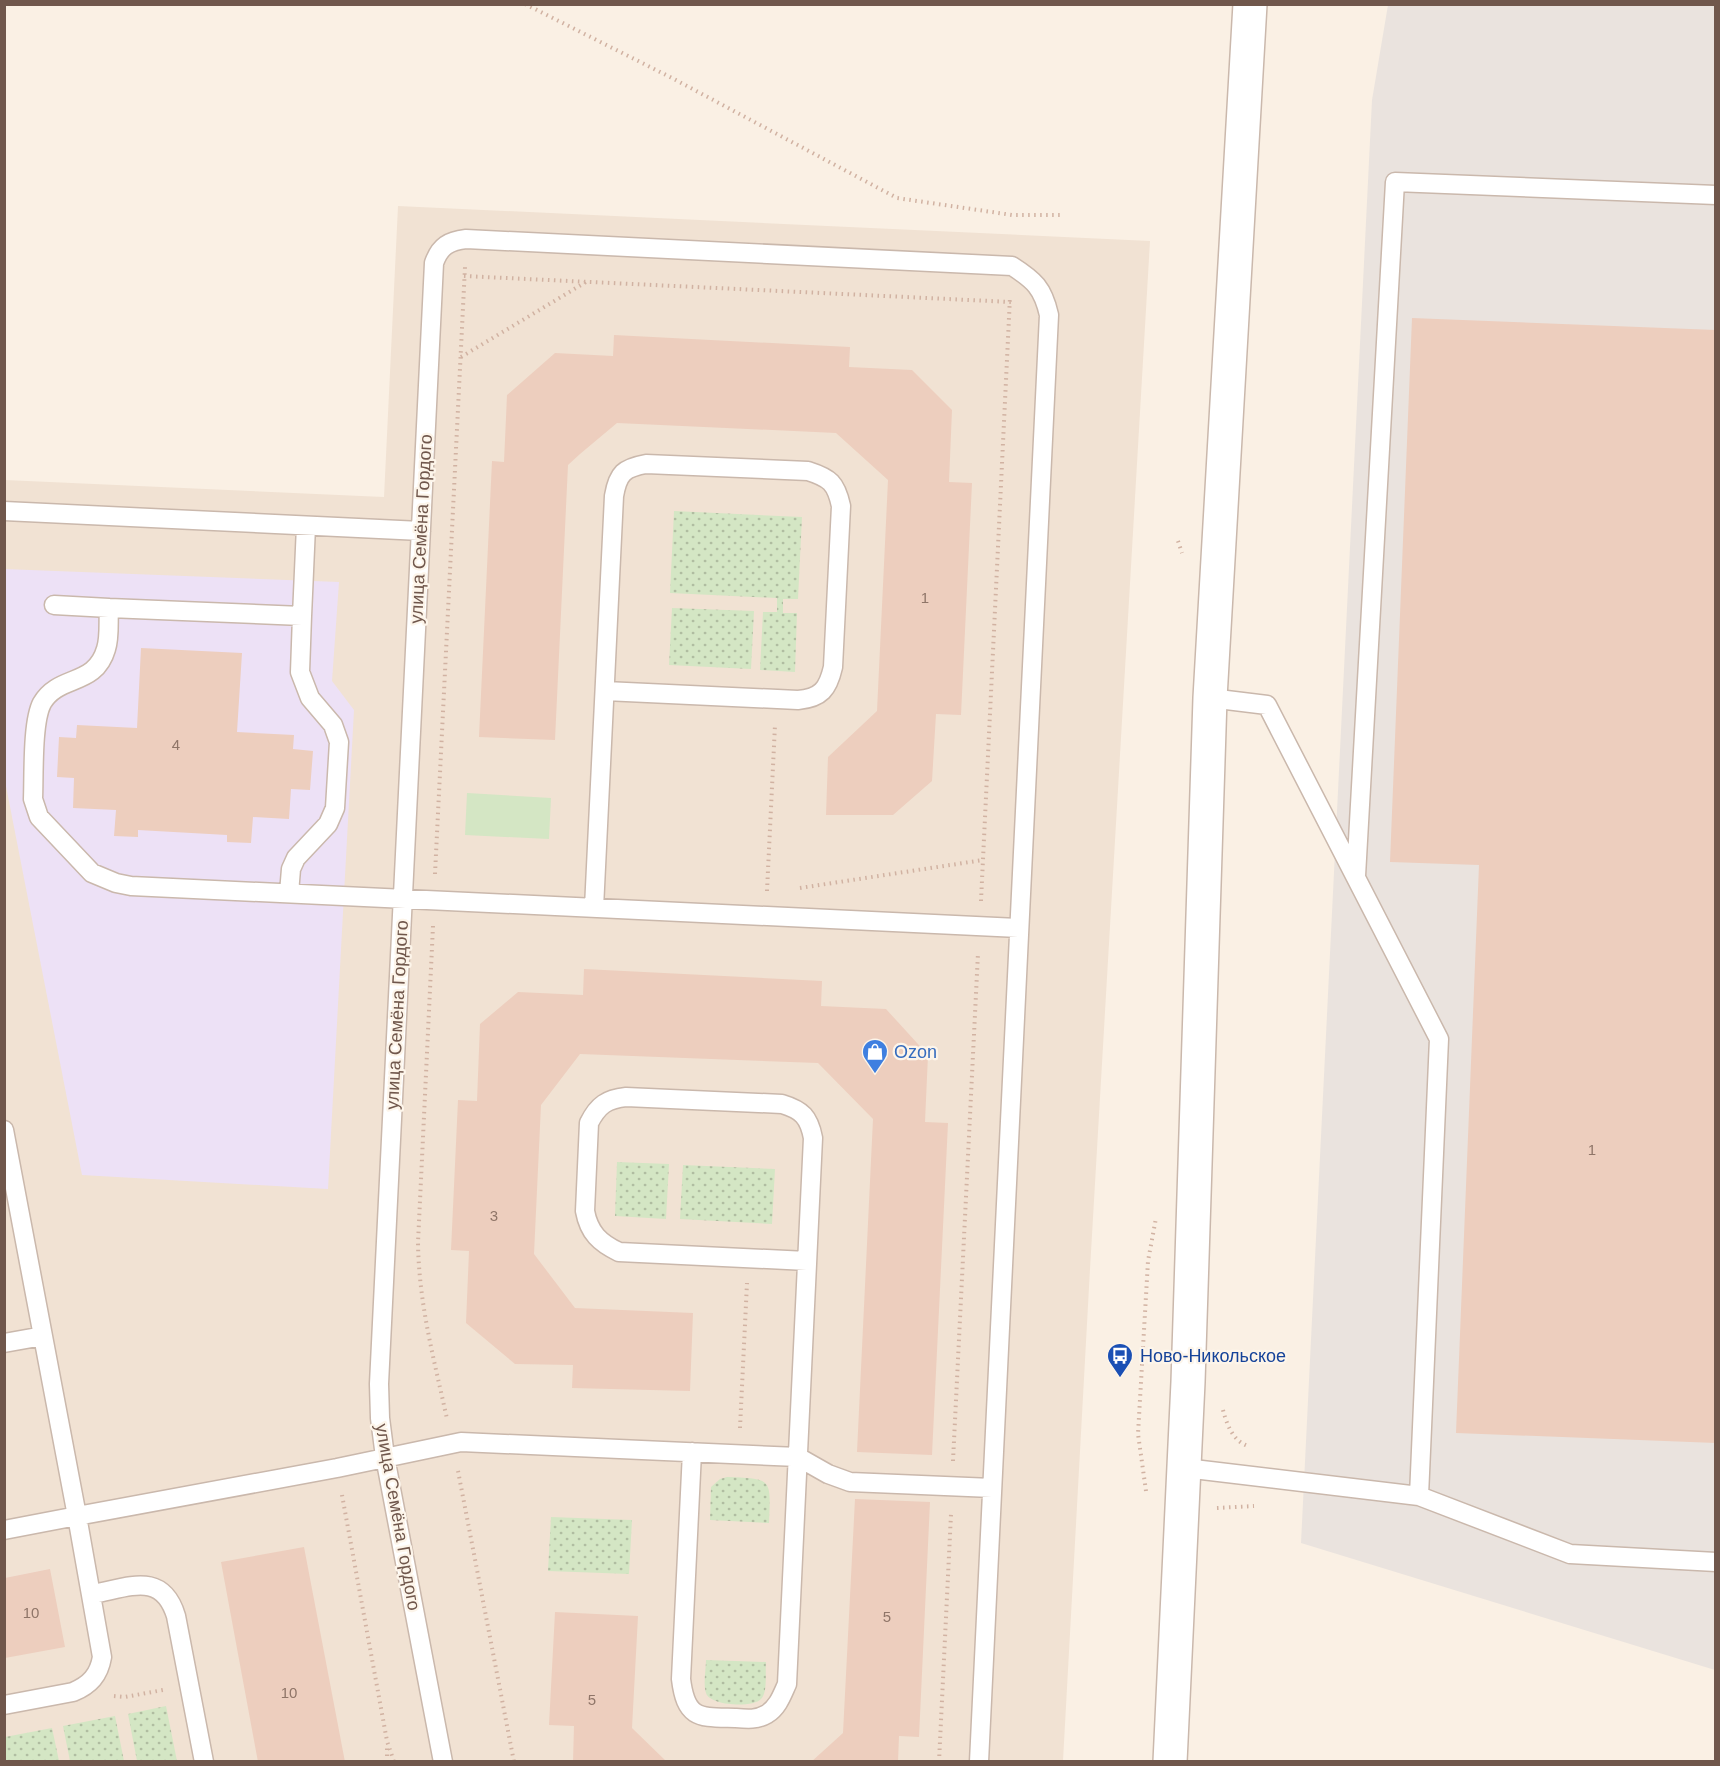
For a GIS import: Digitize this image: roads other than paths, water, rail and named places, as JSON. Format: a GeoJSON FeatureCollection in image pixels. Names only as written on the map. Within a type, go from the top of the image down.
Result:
{"type":"FeatureCollection","features":[{"type":"Feature","properties":{"kind":"street"},"geometry":{"type":"LineString","coordinates":[[1170,1761],[1185,1468],[1210,698],[1250,4]]}},
{"type":"Feature","properties":{"kind":"lane"},"geometry":{"type":"LineString","coordinates":[[1356,878],[1395,182],[1716,195]]}},
{"type":"Feature","properties":{"kind":"lane","name":"улица Семёна Гордого"},"geometry":{"type":"LineString","coordinates":[[443,1761],[385,1457],[379,1384],[434,269],[438,252],[444,246],[466,239],[1012,266],[1031,278],[1041,291],[1049,315],[1019,928]]}},
{"type":"Feature","properties":{"kind":"lane"},"geometry":{"type":"LineString","coordinates":[[594,908],[614,496],[616,483],[621,474],[630,467],[646,464],[808,471],[831,481],[838,492],[841,506],[833,667],[830,683],[822,692],[810,699],[776,699],[605,691]]}},
{"type":"Feature","properties":{"kind":"lane"},"geometry":{"type":"LineString","coordinates":[[4,511],[421,531]]}},
{"type":"Feature","properties":{"kind":"lane"},"geometry":{"type":"LineString","coordinates":[[290,893],[291,869],[296,858],[328,824],[335,808],[339,742],[333,725],[310,698],[300,672],[306,526]]}},
{"type":"Feature","properties":{"kind":"lane"},"geometry":{"type":"LineString","coordinates":[[54,605],[302,616]]}},
{"type":"Feature","properties":{"kind":"lane"},"geometry":{"type":"LineString","coordinates":[[109,608],[107,648],[102,660],[86,676],[56,688],[41,705],[37,720],[33,799],[39,817],[92,873],[116,884],[1019,928],[979,1761]]}},
{"type":"Feature","properties":{"kind":"lane"},"geometry":{"type":"LineString","coordinates":[[1210,698],[1267,705],[1439,1039],[1419,1496]]}},
{"type":"Feature","properties":{"kind":"lane"},"geometry":{"type":"LineString","coordinates":[[692,1452],[681,1679],[683,1696],[690,1707],[702,1717],[755,1719],[768,1714],[779,1702],[787,1684],[813,1138],[811,1126],[804,1115],[782,1104],[626,1097],[612,1098],[595,1112],[589,1123],[585,1211],[593,1234],[603,1244],[619,1252],[807,1261]]}},
{"type":"Feature","properties":{"kind":"lane"},"geometry":{"type":"LineString","coordinates":[[4,1130],[11,1195],[43,1336],[102,1656],[98,1672],[83,1688],[73,1692],[4,1705]]}},
{"type":"Feature","properties":{"kind":"lane"},"geometry":{"type":"LineString","coordinates":[[4,1343],[43,1336]]}},
{"type":"Feature","properties":{"kind":"lane"},"geometry":{"type":"LineString","coordinates":[[4,1530],[337,1468],[453,1442],[798,1457],[828,1474],[850,1482],[992,1488]]}},
{"type":"Feature","properties":{"kind":"lane"},"geometry":{"type":"LineString","coordinates":[[1185,1468],[1419,1496],[1570,1554],[1716,1562]]}},
{"type":"Feature","properties":{"kind":"lane"},"geometry":{"type":"LineString","coordinates":[[92,1594],[143,1585],[157,1587],[165,1592],[172,1601],[177,1616],[204,1761]]}},
{"type":"Feature","properties":{"kind":"place","name":"Ozon"},"geometry":{"type":"Point","coordinates":[875,1075]}},
{"type":"Feature","properties":{"kind":"place","name":"Ново-Никольское"},"geometry":{"type":"Point","coordinates":[1120,1379]}}]}
